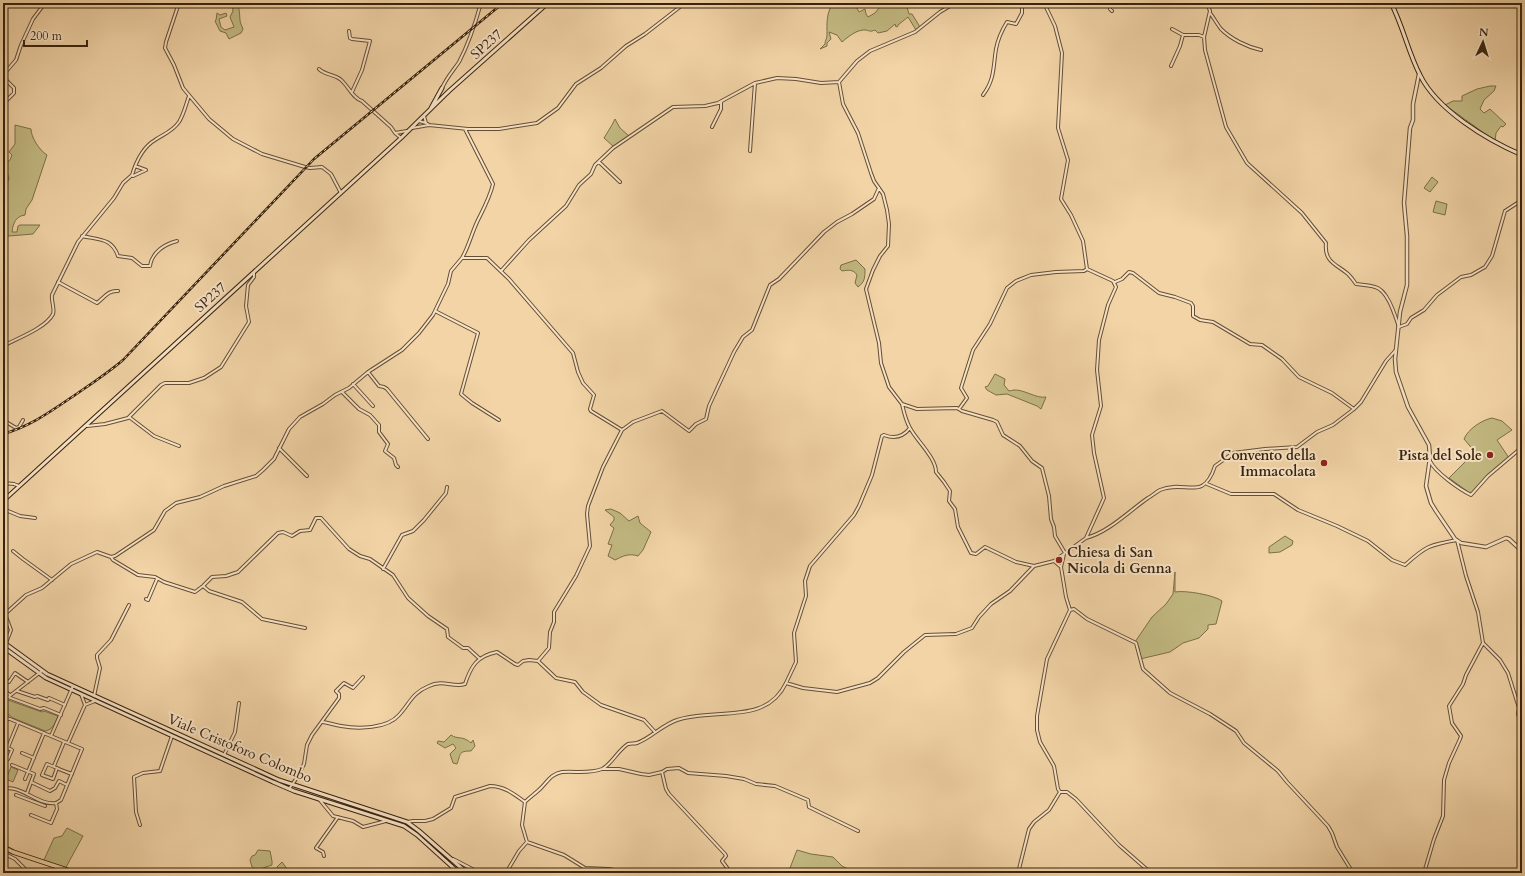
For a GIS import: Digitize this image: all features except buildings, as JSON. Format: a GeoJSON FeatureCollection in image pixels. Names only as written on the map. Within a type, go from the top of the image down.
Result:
{"type":"FeatureCollection","features":[{"type":"Feature","properties":{"kind":"main road","name":"SP237"},"geometry":{"type":"LineString","coordinates":[[3,501],[548,3]]}},
{"type":"Feature","properties":{"kind":"main road"},"geometry":{"type":"LineString","coordinates":[[1391,3],[1419,74],[1442,105],[1487,138],[1522,156]]}},
{"type":"Feature","properties":{"kind":"main road"},"geometry":{"type":"LineString","coordinates":[[442,88],[442,93],[445,96]]}},
{"type":"Feature","properties":{"kind":"main road"},"geometry":{"type":"LineString","coordinates":[[431,109],[442,88]]}},
{"type":"Feature","properties":{"kind":"main road"},"geometry":{"type":"LineString","coordinates":[[439,101],[442,88]]}},
{"type":"Feature","properties":{"kind":"main road"},"geometry":{"type":"LineString","coordinates":[[437,96],[439,101]]}},
{"type":"Feature","properties":{"kind":"main road","name":"Viale Cristoforo Colombo"},"geometry":{"type":"LineString","coordinates":[[5,643],[40,673],[73,686],[224,755],[292,785],[407,822],[466,873]]}},
{"type":"Feature","properties":{"kind":"main road","name":"Viale Cristoforo Colombo"},"geometry":{"type":"LineString","coordinates":[[3,648],[40,673],[72,690],[289,789],[405,826],[459,873]]}},
{"type":"Feature","properties":{"kind":"main road"},"geometry":{"type":"LineString","coordinates":[[405,826],[407,822]]}},
{"type":"Feature","properties":{"kind":"main road"},"geometry":{"type":"LineString","coordinates":[[3,844],[13,852]]}},
{"type":"Feature","properties":{"kind":"main road"},"geometry":{"type":"LineString","coordinates":[[3,847],[13,852],[76,873]]}},
{"type":"Feature","properties":{"kind":"street"},"geometry":{"type":"LineString","coordinates":[[3,104],[14,93],[14,88],[3,75],[16,60],[33,19],[45,3]]}},
{"type":"Feature","properties":{"kind":"street"},"geometry":{"type":"LineString","coordinates":[[179,3],[165,48],[174,65],[182,88],[209,119],[233,140],[262,154],[305,167],[322,167],[331,174],[341,193]]}},
{"type":"Feature","properties":{"kind":"street"},"geometry":{"type":"LineString","coordinates":[[442,88],[458,63],[481,3]]}},
{"type":"Feature","properties":{"kind":"street"},"geometry":{"type":"LineString","coordinates":[[394,133],[429,125],[465,129],[499,130],[537,123],[558,108],[576,84],[601,68],[626,46],[645,34],[685,3]]}},
{"type":"Feature","properties":{"kind":"street"},"geometry":{"type":"LineString","coordinates":[[501,271],[529,240],[566,206],[579,185],[591,174],[595,165],[613,148],[673,107],[705,106],[721,102],[755,83],[777,78],[821,83],[839,82],[856,61],[870,51],[915,32],[940,12],[955,3]]}},
{"type":"Feature","properties":{"kind":"street"},"geometry":{"type":"LineString","coordinates":[[983,95],[993,77],[996,49],[1003,30],[1007,22],[1016,24],[1022,13],[1022,3]]}},
{"type":"Feature","properties":{"kind":"street"},"geometry":{"type":"LineString","coordinates":[[1044,3],[1055,26],[1062,53],[1058,128],[1068,160],[1061,198],[1083,241],[1087,269]]}},
{"type":"Feature","properties":{"kind":"street"},"geometry":{"type":"LineString","coordinates":[[1110,3],[1110,9],[1112,11]]}},
{"type":"Feature","properties":{"kind":"street"},"geometry":{"type":"LineString","coordinates":[[1207,3],[1210,13],[1225,32],[1239,42],[1261,50]]}},
{"type":"Feature","properties":{"kind":"street"},"geometry":{"type":"LineString","coordinates":[[1210,13],[1204,37],[1206,54],[1226,127],[1247,163],[1302,213],[1326,243],[1325,250],[1328,258],[1336,267],[1349,274],[1356,284],[1377,287],[1383,292],[1392,306],[1399,327]]}},
{"type":"Feature","properties":{"kind":"street"},"geometry":{"type":"LineString","coordinates":[[1172,29],[1183,35],[1199,35],[1204,37]]}},
{"type":"Feature","properties":{"kind":"street"},"geometry":{"type":"LineString","coordinates":[[349,31],[352,39],[370,41],[362,70],[352,92]]}},
{"type":"Feature","properties":{"kind":"street"},"geometry":{"type":"LineString","coordinates":[[1171,66],[1183,35]]}},
{"type":"Feature","properties":{"kind":"street"},"geometry":{"type":"LineString","coordinates":[[319,69],[328,75],[340,79],[357,99],[362,101],[401,138]]}},
{"type":"Feature","properties":{"kind":"street"},"geometry":{"type":"LineString","coordinates":[[1419,74],[1413,104],[1413,120],[1410,128],[1405,199],[1407,285],[1400,312],[1394,366],[1408,407],[1428,445],[1432,466],[1447,479],[1471,495],[1488,476],[1521,448]]}},
{"type":"Feature","properties":{"kind":"street"},"geometry":{"type":"LineString","coordinates":[[1417,85],[1422,78]]}},
{"type":"Feature","properties":{"kind":"street"},"geometry":{"type":"LineString","coordinates":[[839,82],[843,104],[858,133],[871,173],[883,194],[887,210],[889,224],[888,246],[876,263],[866,289],[879,343],[881,363],[889,388],[902,404],[905,418],[910,428],[932,459],[936,467],[936,472],[950,491],[949,501],[955,509],[958,527],[971,553],[976,554],[985,547],[1016,562],[1034,566],[1054,561],[1086,538],[1093,537],[1108,528],[1160,490],[1171,487],[1196,488],[1207,484],[1212,476],[1215,466],[1230,455],[1265,448],[1297,447],[1354,409],[1386,361],[1396,350]]}},
{"type":"Feature","properties":{"kind":"street"},"geometry":{"type":"LineString","coordinates":[[1420,82],[1425,84]]}},
{"type":"Feature","properties":{"kind":"street"},"geometry":{"type":"LineString","coordinates":[[750,151],[755,83]]}},
{"type":"Feature","properties":{"kind":"street"},"geometry":{"type":"LineString","coordinates":[[3,346],[39,328],[53,314],[51,301],[58,282],[82,236],[114,198],[123,183],[132,175],[140,156],[153,141],[169,133],[179,122],[189,96]]}},
{"type":"Feature","properties":{"kind":"street"},"geometry":{"type":"LineString","coordinates":[[712,127],[721,109],[721,102]]}},
{"type":"Feature","properties":{"kind":"street"},"geometry":{"type":"LineString","coordinates":[[424,116],[426,123]]}},
{"type":"Feature","properties":{"kind":"street"},"geometry":{"type":"LineString","coordinates":[[418,122],[429,125]]}},
{"type":"Feature","properties":{"kind":"street"},"geometry":{"type":"LineString","coordinates":[[418,122],[424,126]]}},
{"type":"Feature","properties":{"kind":"street"},"geometry":{"type":"LineString","coordinates":[[111,557],[115,556],[154,530],[165,512],[176,503],[200,497],[224,486],[256,476],[274,459],[289,429],[300,416],[342,392],[368,372],[402,350],[425,327],[435,311],[448,284],[451,271],[462,258],[470,242],[491,194],[493,184],[465,129]]}},
{"type":"Feature","properties":{"kind":"street"},"geometry":{"type":"LineString","coordinates":[[599,162],[620,182]]}},
{"type":"Feature","properties":{"kind":"street"},"geometry":{"type":"LineString","coordinates":[[132,175],[133,176],[146,170],[135,166]]}},
{"type":"Feature","properties":{"kind":"street"},"geometry":{"type":"LineString","coordinates":[[538,661],[549,648],[550,632],[554,622],[554,612],[576,576],[590,546],[587,514],[588,506],[603,467],[622,430],[633,422],[662,411],[689,431],[696,424],[706,419],[709,406],[734,352],[743,337],[752,330],[770,285],[779,279],[824,232],[874,199],[879,188]]}},
{"type":"Feature","properties":{"kind":"street"},"geometry":{"type":"LineString","coordinates":[[1399,327],[1407,324],[1411,318],[1424,310],[1437,295],[1461,277],[1471,275],[1485,267],[1492,256],[1504,212],[1522,200]]}},
{"type":"Feature","properties":{"kind":"street"},"geometry":{"type":"LineString","coordinates":[[82,236],[111,243],[118,256],[132,258],[142,266],[150,266],[150,263],[157,252],[167,243],[177,241]]}},
{"type":"Feature","properties":{"kind":"street"},"geometry":{"type":"LineString","coordinates":[[462,258],[487,258],[501,271],[573,353],[578,372],[583,383],[594,395],[590,408],[591,411],[622,430]]}},
{"type":"Feature","properties":{"kind":"street"},"geometry":{"type":"LineString","coordinates":[[959,409],[967,398],[961,388],[969,360],[973,350],[990,324],[1007,288],[1016,281],[1031,275],[1084,271],[1087,269],[1114,282],[1122,279],[1129,272],[1133,273],[1159,293],[1191,303],[1193,306],[1193,316],[1200,320],[1212,322],[1250,344],[1262,345],[1282,360],[1299,377],[1332,393],[1354,409]]}},
{"type":"Feature","properties":{"kind":"street"},"geometry":{"type":"LineString","coordinates":[[85,426],[105,424],[129,417],[161,385],[165,383],[189,383],[204,378],[221,367],[248,322],[246,306],[248,285],[254,277],[254,272]]}},
{"type":"Feature","properties":{"kind":"street"},"geometry":{"type":"LineString","coordinates":[[58,282],[97,303],[105,298],[107,293],[113,290],[118,290]]}},
{"type":"Feature","properties":{"kind":"street"},"geometry":{"type":"LineString","coordinates":[[1086,538],[1104,498],[1094,453],[1092,435],[1101,406],[1098,370],[1099,340],[1108,305],[1116,287],[1114,282]]}},
{"type":"Feature","properties":{"kind":"street"},"geometry":{"type":"LineString","coordinates":[[435,311],[478,333],[466,374],[465,385],[461,394],[472,404],[482,408],[499,420]]}},
{"type":"Feature","properties":{"kind":"street"},"geometry":{"type":"LineString","coordinates":[[368,372],[380,386],[387,389],[428,439]]}},
{"type":"Feature","properties":{"kind":"street"},"geometry":{"type":"LineString","coordinates":[[354,384],[372,406]]}},
{"type":"Feature","properties":{"kind":"street"},"geometry":{"type":"LineString","coordinates":[[342,392],[359,409],[370,414],[379,425],[379,432],[387,443],[385,450],[394,458],[396,466],[398,467]]}},
{"type":"Feature","properties":{"kind":"street"},"geometry":{"type":"LineString","coordinates":[[902,404],[917,409],[957,408],[962,411],[993,420],[997,422],[1004,435],[1020,446],[1032,461],[1042,468],[1049,496],[1051,519],[1055,536],[1065,553],[1061,567],[1066,597],[1070,610],[1047,659],[1037,716],[1037,730],[1040,742],[1054,766],[1060,792]]}},
{"type":"Feature","properties":{"kind":"street"},"geometry":{"type":"LineString","coordinates":[[129,417],[154,436],[179,446]]}},
{"type":"Feature","properties":{"kind":"street"},"geometry":{"type":"LineString","coordinates":[[3,420],[16,428],[19,427],[23,420]]}},
{"type":"Feature","properties":{"kind":"street"},"geometry":{"type":"LineString","coordinates":[[603,769],[629,744],[637,743],[676,720],[697,715],[751,711],[762,707],[782,692],[796,662],[794,633],[806,596],[805,582],[810,566],[854,516],[872,475],[882,436],[884,435],[892,438],[900,436],[906,433],[910,428]]}},
{"type":"Feature","properties":{"kind":"street"},"geometry":{"type":"LineString","coordinates":[[279,448],[307,476]]}},
{"type":"Feature","properties":{"kind":"street"},"geometry":{"type":"LineString","coordinates":[[1430,460],[1426,486],[1431,503],[1457,540],[1466,576],[1478,612],[1483,643],[1500,660],[1508,673],[1519,708],[1518,714],[1522,724]]}},
{"type":"Feature","properties":{"kind":"street"},"geometry":{"type":"LineString","coordinates":[[3,483],[19,486]]}},
{"type":"Feature","properties":{"kind":"street"},"geometry":{"type":"LineString","coordinates":[[1207,484],[1231,494],[1274,494],[1298,510],[1368,541],[1392,560],[1405,565],[1421,550],[1432,545],[1457,540],[1468,544],[1486,547],[1506,538],[1522,551]]}},
{"type":"Feature","properties":{"kind":"street"},"geometry":{"type":"LineString","coordinates":[[383,569],[402,535],[413,530],[424,520],[446,493],[447,487]]}},
{"type":"Feature","properties":{"kind":"street"},"geometry":{"type":"LineString","coordinates":[[3,510],[16,515],[35,518]]}},
{"type":"Feature","properties":{"kind":"street"},"geometry":{"type":"LineString","coordinates":[[3,648],[11,630],[4,614],[26,595],[42,588],[71,564],[94,552],[100,552],[111,557],[138,575],[148,575],[192,591],[198,590],[212,577],[226,576],[238,572],[278,533],[283,532],[292,536],[300,531],[308,531],[312,529],[316,518],[319,517],[349,549],[360,556],[370,559],[393,575],[408,598],[428,616],[447,629],[448,637],[463,648],[468,648],[480,659]]}},
{"type":"Feature","properties":{"kind":"street"},"geometry":{"type":"LineString","coordinates":[[13,550],[26,562],[52,580]]}},
{"type":"Feature","properties":{"kind":"street"},"geometry":{"type":"LineString","coordinates":[[1054,561],[1061,567]]}},
{"type":"Feature","properties":{"kind":"street"},"geometry":{"type":"LineString","coordinates":[[786,683],[803,688],[836,692],[870,683],[878,678],[904,652],[925,635],[956,634],[972,628],[991,604],[1010,591],[1034,566]]}},
{"type":"Feature","properties":{"kind":"street"},"geometry":{"type":"LineString","coordinates":[[146,599],[148,600],[150,597],[157,579]]}},
{"type":"Feature","properties":{"kind":"street"},"geometry":{"type":"LineString","coordinates":[[203,586],[209,591],[242,602],[262,619],[305,628]]}},
{"type":"Feature","properties":{"kind":"street"},"geometry":{"type":"LineString","coordinates":[[94,696],[100,668],[97,655],[111,640],[129,605]]}},
{"type":"Feature","properties":{"kind":"street"},"geometry":{"type":"LineString","coordinates":[[1070,610],[1074,609],[1087,618],[1136,643],[1143,669],[1170,693],[1210,714],[1236,731],[1244,742],[1270,763],[1328,826],[1332,832],[1337,847],[1353,873]]}},
{"type":"Feature","properties":{"kind":"street"},"geometry":{"type":"LineString","coordinates":[[1424,873],[1434,839],[1443,816],[1444,780],[1449,763],[1461,736],[1452,723],[1449,706],[1463,684],[1466,675],[1483,643]]}},
{"type":"Feature","properties":{"kind":"street"},"geometry":{"type":"LineString","coordinates":[[323,722],[350,728],[379,726],[398,716],[414,694],[427,686],[441,682],[461,686],[465,684],[472,666],[480,659],[497,652],[518,665],[523,661],[538,661],[556,678],[575,682],[583,692],[601,705],[644,720],[655,732]]}},
{"type":"Feature","properties":{"kind":"street"},"geometry":{"type":"LineString","coordinates":[[4,679],[9,682],[15,673],[28,682]]}},
{"type":"Feature","properties":{"kind":"street"},"geometry":{"type":"LineString","coordinates":[[3,701],[40,673]]}},
{"type":"Feature","properties":{"kind":"street"},"geometry":{"type":"LineString","coordinates":[[289,789],[296,780],[304,764],[307,745],[339,698],[339,694],[336,691],[337,689],[344,683],[353,688],[363,677]]}},
{"type":"Feature","properties":{"kind":"street"},"geometry":{"type":"LineString","coordinates":[[51,736],[73,686]]}},
{"type":"Feature","properties":{"kind":"street"},"geometry":{"type":"LineString","coordinates":[[3,690],[9,696],[40,709],[44,708],[61,714]]}},
{"type":"Feature","properties":{"kind":"street"},"geometry":{"type":"LineString","coordinates":[[17,690],[35,697],[37,696],[48,700],[49,698],[65,705]]}},
{"type":"Feature","properties":{"kind":"street"},"geometry":{"type":"LineString","coordinates":[[68,743],[85,705],[81,694]]}},
{"type":"Feature","properties":{"kind":"street"},"geometry":{"type":"LineString","coordinates":[[85,705],[96,701]]}},
{"type":"Feature","properties":{"kind":"street"},"geometry":{"type":"LineString","coordinates":[[224,755],[235,732],[239,703]]}},
{"type":"Feature","properties":{"kind":"street"},"geometry":{"type":"LineString","coordinates":[[3,714],[18,723],[82,749],[61,800],[56,803],[52,804],[11,788],[3,789]]}},
{"type":"Feature","properties":{"kind":"street"},"geometry":{"type":"LineString","coordinates":[[3,719],[10,719]]}},
{"type":"Feature","properties":{"kind":"street"},"geometry":{"type":"LineString","coordinates":[[8,748],[12,750],[8,759],[4,757],[18,723]]}},
{"type":"Feature","properties":{"kind":"street"},"geometry":{"type":"LineString","coordinates":[[155,728],[157,724]]}},
{"type":"Feature","properties":{"kind":"street"},"geometry":{"type":"LineString","coordinates":[[25,779],[44,733]]}},
{"type":"Feature","properties":{"kind":"street"},"geometry":{"type":"LineString","coordinates":[[140,824],[136,812],[134,777],[143,773],[160,770],[172,736]]}},
{"type":"Feature","properties":{"kind":"street"},"geometry":{"type":"LineString","coordinates":[[64,742],[56,767],[53,779],[42,775],[47,764],[56,767],[72,774]]}},
{"type":"Feature","properties":{"kind":"street"},"geometry":{"type":"LineString","coordinates":[[22,753],[34,758]]}},
{"type":"Feature","properties":{"kind":"street"},"geometry":{"type":"LineString","coordinates":[[12,764],[34,774],[26,794]]}},
{"type":"Feature","properties":{"kind":"street"},"geometry":{"type":"LineString","coordinates":[[527,842],[522,825],[525,802],[542,787],[549,778],[564,772],[603,769],[620,770],[641,774],[662,772],[667,769],[680,768],[688,774],[726,776],[744,779],[756,784],[775,786],[808,800],[809,807],[858,830]]}},
{"type":"Feature","properties":{"kind":"street"},"geometry":{"type":"LineString","coordinates":[[662,772],[668,794],[725,854],[726,856],[722,861],[731,873]]}},
{"type":"Feature","properties":{"kind":"street"},"geometry":{"type":"LineString","coordinates":[[31,782],[50,791],[55,788],[60,781],[67,785]]}},
{"type":"Feature","properties":{"kind":"street"},"geometry":{"type":"LineString","coordinates":[[407,822],[433,819],[451,808],[455,797],[490,786],[507,790],[525,802]]}},
{"type":"Feature","properties":{"kind":"street"},"geometry":{"type":"LineString","coordinates":[[1018,873],[1026,836],[1029,829],[1034,822],[1049,810],[1060,792]]}},
{"type":"Feature","properties":{"kind":"street"},"geometry":{"type":"LineString","coordinates":[[1060,792],[1067,792],[1076,799],[1119,845],[1151,873]]}},
{"type":"Feature","properties":{"kind":"street"},"geometry":{"type":"LineString","coordinates":[[16,795],[45,806]]}},
{"type":"Feature","properties":{"kind":"street"},"geometry":{"type":"LineString","coordinates":[[318,798],[333,816],[353,821],[363,827],[388,820]]}},
{"type":"Feature","properties":{"kind":"street"},"geometry":{"type":"LineString","coordinates":[[37,803],[39,799]]}},
{"type":"Feature","properties":{"kind":"street"},"geometry":{"type":"LineString","coordinates":[[31,815],[51,823],[57,809],[56,803]]}},
{"type":"Feature","properties":{"kind":"street"},"geometry":{"type":"LineString","coordinates":[[324,856],[322,852],[316,848],[338,817]]}},
{"type":"Feature","properties":{"kind":"street"},"geometry":{"type":"LineString","coordinates":[[506,873],[519,851],[527,842]]}},
{"type":"Feature","properties":{"kind":"street"},"geometry":{"type":"LineString","coordinates":[[527,842],[564,855],[585,868],[608,869],[618,872],[654,871],[659,873]]}},
{"type":"Feature","properties":{"kind":"street"},"geometry":{"type":"LineString","coordinates":[[3,853],[15,859],[29,873]]}},
{"type":"Feature","properties":{"kind":"street"},"geometry":{"type":"LineString","coordinates":[[449,857],[480,873]]}},
{"type":"Feature","properties":{"kind":"shaded area"},"geometry":{"type":"Polygon","coordinates":[[[232,3],[238,7],[240,22],[243,29],[241,33],[229,39],[226,33],[220,31],[215,21],[217,13],[220,15],[226,13],[227,16],[219,19],[221,27],[225,30],[234,27],[230,17],[233,11],[232,3]]]}},
{"type":"Feature","properties":{"kind":"shaded area"},"geometry":{"type":"Polygon","coordinates":[[[833,3],[854,3],[859,12],[865,9],[868,17],[875,13],[883,3],[912,3],[907,7],[909,14],[912,14],[920,27],[916,30],[908,17],[898,26],[896,27],[895,24],[887,31],[878,33],[875,30],[863,30],[853,34],[842,42],[837,35],[829,32],[831,39],[827,43],[827,46],[820,49],[825,44],[828,15],[833,3]]]}},
{"type":"Feature","properties":{"kind":"shaded area"},"geometry":{"type":"Polygon","coordinates":[[[1496,86],[1494,91],[1484,100],[1480,109],[1484,113],[1490,109],[1506,124],[1503,127],[1501,126],[1496,133],[1495,141],[1445,105],[1453,101],[1462,101],[1462,96],[1477,89],[1496,86]]]}},
{"type":"Feature","properties":{"kind":"shaded area"},"geometry":{"type":"Polygon","coordinates":[[[615,119],[620,128],[629,136],[614,147],[604,138],[615,119]]]}},
{"type":"Feature","properties":{"kind":"shaded area"},"geometry":{"type":"Polygon","coordinates":[[[15,125],[31,129],[32,136],[36,143],[47,155],[32,200],[26,209],[25,215],[16,220],[12,232],[17,232],[18,226],[20,225],[40,225],[33,234],[9,236],[3,234],[3,190],[5,189],[9,178],[4,165],[10,160],[12,155],[9,152],[15,144],[15,125]]]}},
{"type":"Feature","properties":{"kind":"shaded area"},"geometry":{"type":"Polygon","coordinates":[[[1432,177],[1438,182],[1430,192],[1424,188],[1432,177]]]}},
{"type":"Feature","properties":{"kind":"shaded area"},"geometry":{"type":"Polygon","coordinates":[[[1436,201],[1447,204],[1445,215],[1433,212],[1436,201]]]}},
{"type":"Feature","properties":{"kind":"shaded area"},"geometry":{"type":"Polygon","coordinates":[[[856,260],[865,269],[864,279],[858,287],[855,283],[857,275],[854,272],[850,270],[842,271],[840,269],[841,265],[856,260]]]}},
{"type":"Feature","properties":{"kind":"shaded area"},"geometry":{"type":"Polygon","coordinates":[[[995,374],[1005,379],[1004,385],[1009,391],[1018,390],[1038,397],[1046,397],[1041,409],[1007,394],[996,395],[987,390],[985,387],[988,386],[995,374]]]}},
{"type":"Feature","properties":{"kind":"shaded area","name":"Pista del Sole"},"geometry":{"type":"Polygon","coordinates":[[[1492,418],[1502,421],[1512,430],[1497,440],[1509,458],[1495,469],[1471,494],[1449,478],[1475,452],[1464,439],[1466,435],[1476,426],[1492,418]]]}},
{"type":"Feature","properties":{"kind":"shaded area"},"geometry":{"type":"Polygon","coordinates":[[[611,509],[620,513],[629,521],[638,516],[640,523],[651,532],[643,550],[638,556],[623,556],[615,560],[608,556],[612,545],[608,544],[614,528],[610,525],[614,520],[614,517],[605,510],[611,509]]]}},
{"type":"Feature","properties":{"kind":"shaded area"},"geometry":{"type":"Polygon","coordinates":[[[1285,536],[1293,541],[1292,545],[1280,552],[1269,553],[1269,547],[1285,536]]]}},
{"type":"Feature","properties":{"kind":"shaded area"},"geometry":{"type":"Polygon","coordinates":[[[1175,572],[1175,592],[1199,594],[1213,597],[1222,601],[1216,624],[1208,625],[1208,629],[1199,638],[1183,643],[1170,652],[1140,659],[1139,648],[1135,642],[1152,617],[1166,604],[1173,594],[1175,572]]]}},
{"type":"Feature","properties":{"kind":"shaded area"},"geometry":{"type":"Polygon","coordinates":[[[8,700],[58,716],[55,724],[52,728],[45,731],[13,718],[3,710],[3,703],[8,700]]]}},
{"type":"Feature","properties":{"kind":"shaded area"},"geometry":{"type":"Polygon","coordinates":[[[451,735],[463,738],[471,743],[473,740],[475,746],[471,751],[462,752],[457,764],[453,763],[450,754],[456,748],[453,744],[445,748],[437,743],[438,741],[444,742],[451,735]]]}},
{"type":"Feature","properties":{"kind":"shaded area"},"geometry":{"type":"Polygon","coordinates":[[[11,767],[18,770],[13,782],[6,779],[11,767]]]}},
{"type":"Feature","properties":{"kind":"shaded area"},"geometry":{"type":"Polygon","coordinates":[[[67,828],[83,836],[65,869],[43,862],[54,838],[62,836],[67,828]]]}},
{"type":"Feature","properties":{"kind":"shaded area"},"geometry":{"type":"Polygon","coordinates":[[[258,850],[270,851],[272,865],[257,870],[252,867],[250,860],[258,850]]]}},
{"type":"Feature","properties":{"kind":"shaded area"},"geometry":{"type":"Polygon","coordinates":[[[797,850],[811,854],[833,857],[842,866],[856,873],[788,873],[797,850]]]}},
{"type":"Feature","properties":{"kind":"shaded area"},"geometry":{"type":"Polygon","coordinates":[[[282,862],[290,873],[274,873],[278,869],[277,867],[282,862]]]}},
{"type":"Feature","properties":{"kind":"railway"},"geometry":{"type":"LineString","coordinates":[[3,434],[24,426],[60,405],[96,381],[123,360],[314,159],[503,3]]}},
{"type":"Feature","properties":{"kind":"place","name":"Pista del Sole"},"geometry":{"type":"Point","coordinates":[1490,455]}},
{"type":"Feature","properties":{"kind":"place","name":"Convento della Immacolata"},"geometry":{"type":"Point","coordinates":[1324,463]}},
{"type":"Feature","properties":{"kind":"place","name":"Chiesa di San Nicola di Genna"},"geometry":{"type":"Point","coordinates":[1059,560]}}]}
